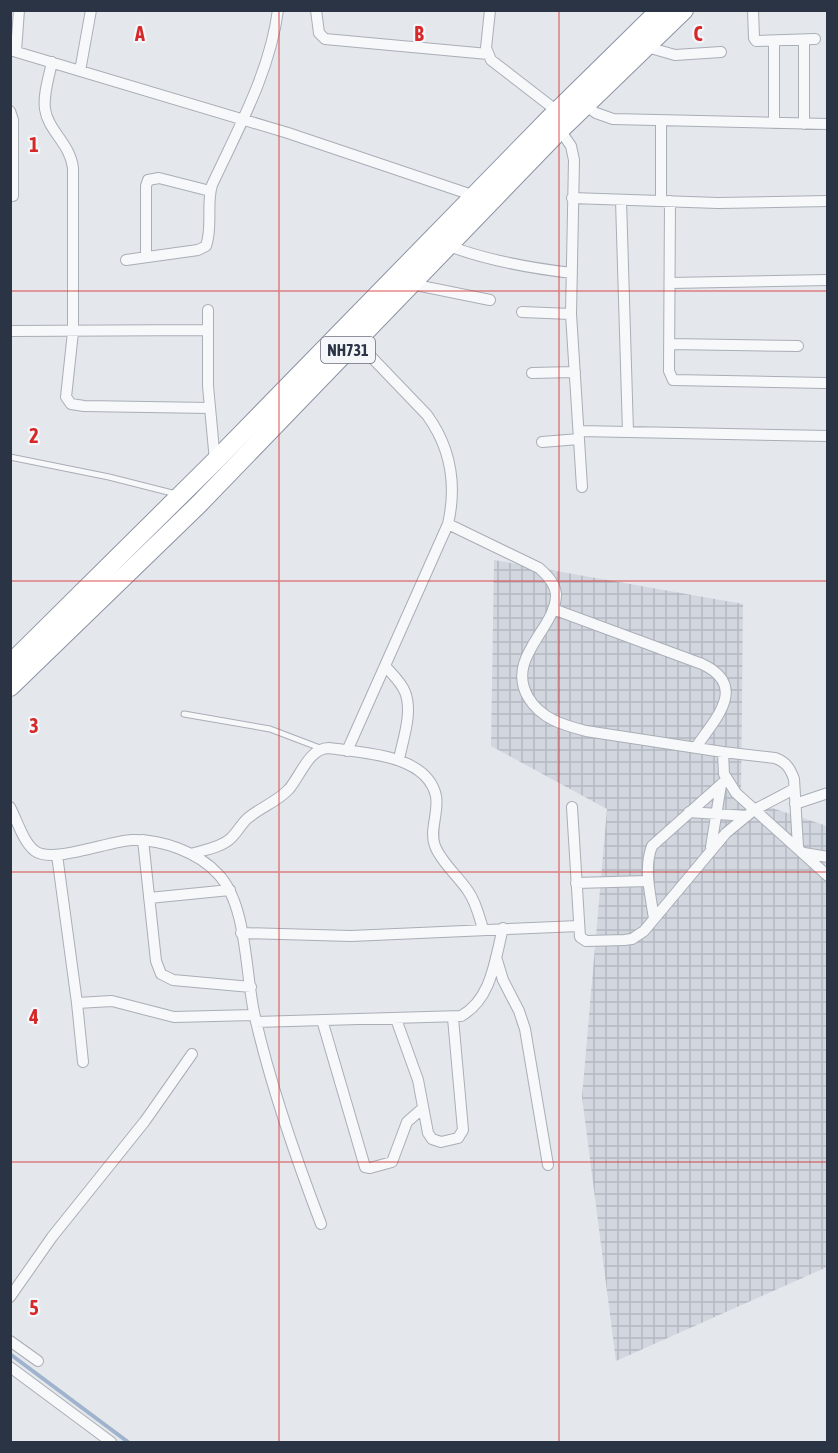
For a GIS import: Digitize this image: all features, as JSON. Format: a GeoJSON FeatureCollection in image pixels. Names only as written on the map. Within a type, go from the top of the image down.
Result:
{"type":"FeatureCollection","features":[{"type":"Feature","properties":{"kind":"highway","name":"NH731"},"geometry":{"type":"LineString","coordinates":[[10,687],[199,504],[449,246],[560,130],[579,101],[660,10]]}},
{"type":"Feature","properties":{"kind":"highway","name":"NH731"},"geometry":{"type":"LineString","coordinates":[[10,664],[215,461],[557,111],[579,101],[647,47],[684,10]]}},
{"type":"Feature","properties":{"kind":"street"},"geometry":{"type":"LineString","coordinates":[[19,10],[13,51],[243,120],[475,196]]}},
{"type":"Feature","properties":{"kind":"street"},"geometry":{"type":"LineString","coordinates":[[80,70],[91,10]]}},
{"type":"Feature","properties":{"kind":"street"},"geometry":{"type":"LineString","coordinates":[[126,260],[198,250],[206,246],[210,191],[243,120],[271,44],[278,10]]}},
{"type":"Feature","properties":{"kind":"street"},"geometry":{"type":"LineString","coordinates":[[316,10],[319,33],[325,39],[488,54]]}},
{"type":"Feature","properties":{"kind":"street"},"geometry":{"type":"LineString","coordinates":[[490,10],[486,41],[488,54],[495,65],[557,111]]}},
{"type":"Feature","properties":{"kind":"street"},"geometry":{"type":"LineString","coordinates":[[753,10],[754,40],[758,42],[809,39],[804,124]]}},
{"type":"Feature","properties":{"kind":"street"},"geometry":{"type":"LineString","coordinates":[[774,41],[774,123]]}},
{"type":"Feature","properties":{"kind":"street"},"geometry":{"type":"LineString","coordinates":[[647,47],[675,55],[721,52]]}},
{"type":"Feature","properties":{"kind":"street"},"geometry":{"type":"LineString","coordinates":[[52,62],[45,110],[68,149],[73,168],[73,332],[65,394],[71,404],[84,406],[210,408]]}},
{"type":"Feature","properties":{"kind":"street"},"geometry":{"type":"LineString","coordinates":[[579,101],[606,117],[661,121],[828,124]]}},
{"type":"Feature","properties":{"kind":"street"},"geometry":{"type":"LineString","coordinates":[[10,111],[13,120],[13,196]]}},
{"type":"Feature","properties":{"kind":"street"},"geometry":{"type":"LineString","coordinates":[[661,121],[670,283],[670,376],[675,381],[825,382]]}},
{"type":"Feature","properties":{"kind":"street"},"geometry":{"type":"LineString","coordinates":[[560,130],[568,140],[572,152],[572,314],[582,487]]}},
{"type":"Feature","properties":{"kind":"street"},"geometry":{"type":"LineString","coordinates":[[146,257],[146,186],[148,180],[159,178],[210,191]]}},
{"type":"Feature","properties":{"kind":"street"},"geometry":{"type":"LineString","coordinates":[[572,198],[718,203],[828,201]]}},
{"type":"Feature","properties":{"kind":"street"},"geometry":{"type":"LineString","coordinates":[[621,200],[628,432]]}},
{"type":"Feature","properties":{"kind":"street"},"geometry":{"type":"LineString","coordinates":[[449,246],[496,261],[535,269],[572,273]]}},
{"type":"Feature","properties":{"kind":"street"},"geometry":{"type":"LineString","coordinates":[[670,283],[828,280]]}},
{"type":"Feature","properties":{"kind":"street"},"geometry":{"type":"LineString","coordinates":[[411,284],[490,300]]}},
{"type":"Feature","properties":{"kind":"street"},"geometry":{"type":"LineString","coordinates":[[208,310],[210,408],[215,461]]}},
{"type":"Feature","properties":{"kind":"street"},"geometry":{"type":"LineString","coordinates":[[522,312],[572,314]]}},
{"type":"Feature","properties":{"kind":"street"},"geometry":{"type":"LineString","coordinates":[[10,331],[208,330]]}},
{"type":"Feature","properties":{"kind":"street"},"geometry":{"type":"LineString","coordinates":[[347,751],[448,524],[452,505],[450,464],[436,428],[427,415],[356,341]]}},
{"type":"Feature","properties":{"kind":"street"},"geometry":{"type":"LineString","coordinates":[[670,344],[798,346]]}},
{"type":"Feature","properties":{"kind":"street"},"geometry":{"type":"LineString","coordinates":[[532,373],[575,372]]}},
{"type":"Feature","properties":{"kind":"street"},"geometry":{"type":"LineString","coordinates":[[542,442],[579,435],[628,432],[828,436]]}},
{"type":"Feature","properties":{"kind":"street"},"geometry":{"type":"LineString","coordinates":[[448,524],[539,568],[555,587],[556,599],[553,609],[522,669],[526,694],[541,714],[566,726],[586,731],[775,758],[782,761],[791,771],[801,850]]}},
{"type":"Feature","properties":{"kind":"street"},"geometry":{"type":"LineString","coordinates":[[553,609],[702,664],[718,673],[725,685],[726,697],[716,719],[696,747]]}},
{"type":"Feature","properties":{"kind":"street"},"geometry":{"type":"LineString","coordinates":[[385,666],[401,685],[407,698],[407,715],[399,759]]}},
{"type":"Feature","properties":{"kind":"street"},"geometry":{"type":"LineString","coordinates":[[191,854],[230,839],[248,818],[281,797],[320,748],[399,759],[420,772],[434,789],[436,799],[433,836],[435,847],[469,892],[483,929]]}},
{"type":"Feature","properties":{"kind":"street"},"geometry":{"type":"LineString","coordinates":[[711,850],[724,782],[723,752]]}},
{"type":"Feature","properties":{"kind":"street"},"geometry":{"type":"LineString","coordinates":[[654,919],[648,881],[648,860],[652,846],[724,782]]}},
{"type":"Feature","properties":{"kind":"street"},"geometry":{"type":"LineString","coordinates":[[724,782],[736,793],[751,813],[801,850],[828,876]]}},
{"type":"Feature","properties":{"kind":"street"},"geometry":{"type":"LineString","coordinates":[[572,807],[580,937],[583,941],[624,940],[638,936],[719,840],[751,813],[794,789]]}},
{"type":"Feature","properties":{"kind":"street"},"geometry":{"type":"LineString","coordinates":[[795,804],[828,793]]}},
{"type":"Feature","properties":{"kind":"street"},"geometry":{"type":"LineString","coordinates":[[10,807],[28,844],[41,854],[57,855],[116,842],[143,840],[191,854],[210,865],[220,876],[230,890],[237,908],[255,1018],[292,1146],[321,1224]]}},
{"type":"Feature","properties":{"kind":"street"},"geometry":{"type":"LineString","coordinates":[[689,812],[751,813]]}},
{"type":"Feature","properties":{"kind":"street"},"geometry":{"type":"LineString","coordinates":[[143,840],[156,961],[161,974],[173,980],[251,987]]}},
{"type":"Feature","properties":{"kind":"street"},"geometry":{"type":"LineString","coordinates":[[801,850],[828,856]]}},
{"type":"Feature","properties":{"kind":"street"},"geometry":{"type":"LineString","coordinates":[[57,855],[83,1062]]}},
{"type":"Feature","properties":{"kind":"street"},"geometry":{"type":"LineString","coordinates":[[576,884],[648,881]]}},
{"type":"Feature","properties":{"kind":"street"},"geometry":{"type":"LineString","coordinates":[[149,898],[230,890]]}},
{"type":"Feature","properties":{"kind":"street"},"geometry":{"type":"LineString","coordinates":[[241,933],[351,936],[579,926]]}},
{"type":"Feature","properties":{"kind":"street"},"geometry":{"type":"LineString","coordinates":[[77,1003],[112,1001],[174,1017],[322,1020],[453,1018],[468,1013],[489,985],[503,928]]}},
{"type":"Feature","properties":{"kind":"street"},"geometry":{"type":"LineString","coordinates":[[496,956],[503,980],[519,1011],[525,1029],[548,1165]]}},
{"type":"Feature","properties":{"kind":"street"},"geometry":{"type":"LineString","coordinates":[[396,1019],[418,1080],[428,1133],[432,1139],[441,1142],[451,1141],[462,1134],[453,1018]]}},
{"type":"Feature","properties":{"kind":"street"},"geometry":{"type":"LineString","coordinates":[[322,1020],[365,1167],[370,1168],[392,1162],[408,1122],[423,1108]]}},
{"type":"Feature","properties":{"kind":"street"},"geometry":{"type":"LineString","coordinates":[[10,1297],[52,1237],[145,1121],[192,1054]]}},
{"type":"Feature","properties":{"kind":"street"},"geometry":{"type":"LineString","coordinates":[[10,1341],[38,1361]]}},
{"type":"Feature","properties":{"kind":"street"},"geometry":{"type":"LineString","coordinates":[[10,1366],[111,1443]]}},
{"type":"Feature","properties":{"kind":"lane"},"geometry":{"type":"LineString","coordinates":[[10,457],[109,477],[181,495]]}},
{"type":"Feature","properties":{"kind":"lane"},"geometry":{"type":"LineString","coordinates":[[184,714],[270,729],[320,748]]}},
{"type":"Feature","properties":{"kind":"shaded area"},"geometry":{"type":"Polygon","coordinates":[[[494,560],[743,604],[741,798],[827,826],[827,1267],[616,1361],[582,1097],[607,809],[491,746],[494,560]]]}},
{"type":"Feature","properties":{"kind":"waterway"},"geometry":{"type":"LineString","coordinates":[[10,1354],[128,1442]]}}]}
